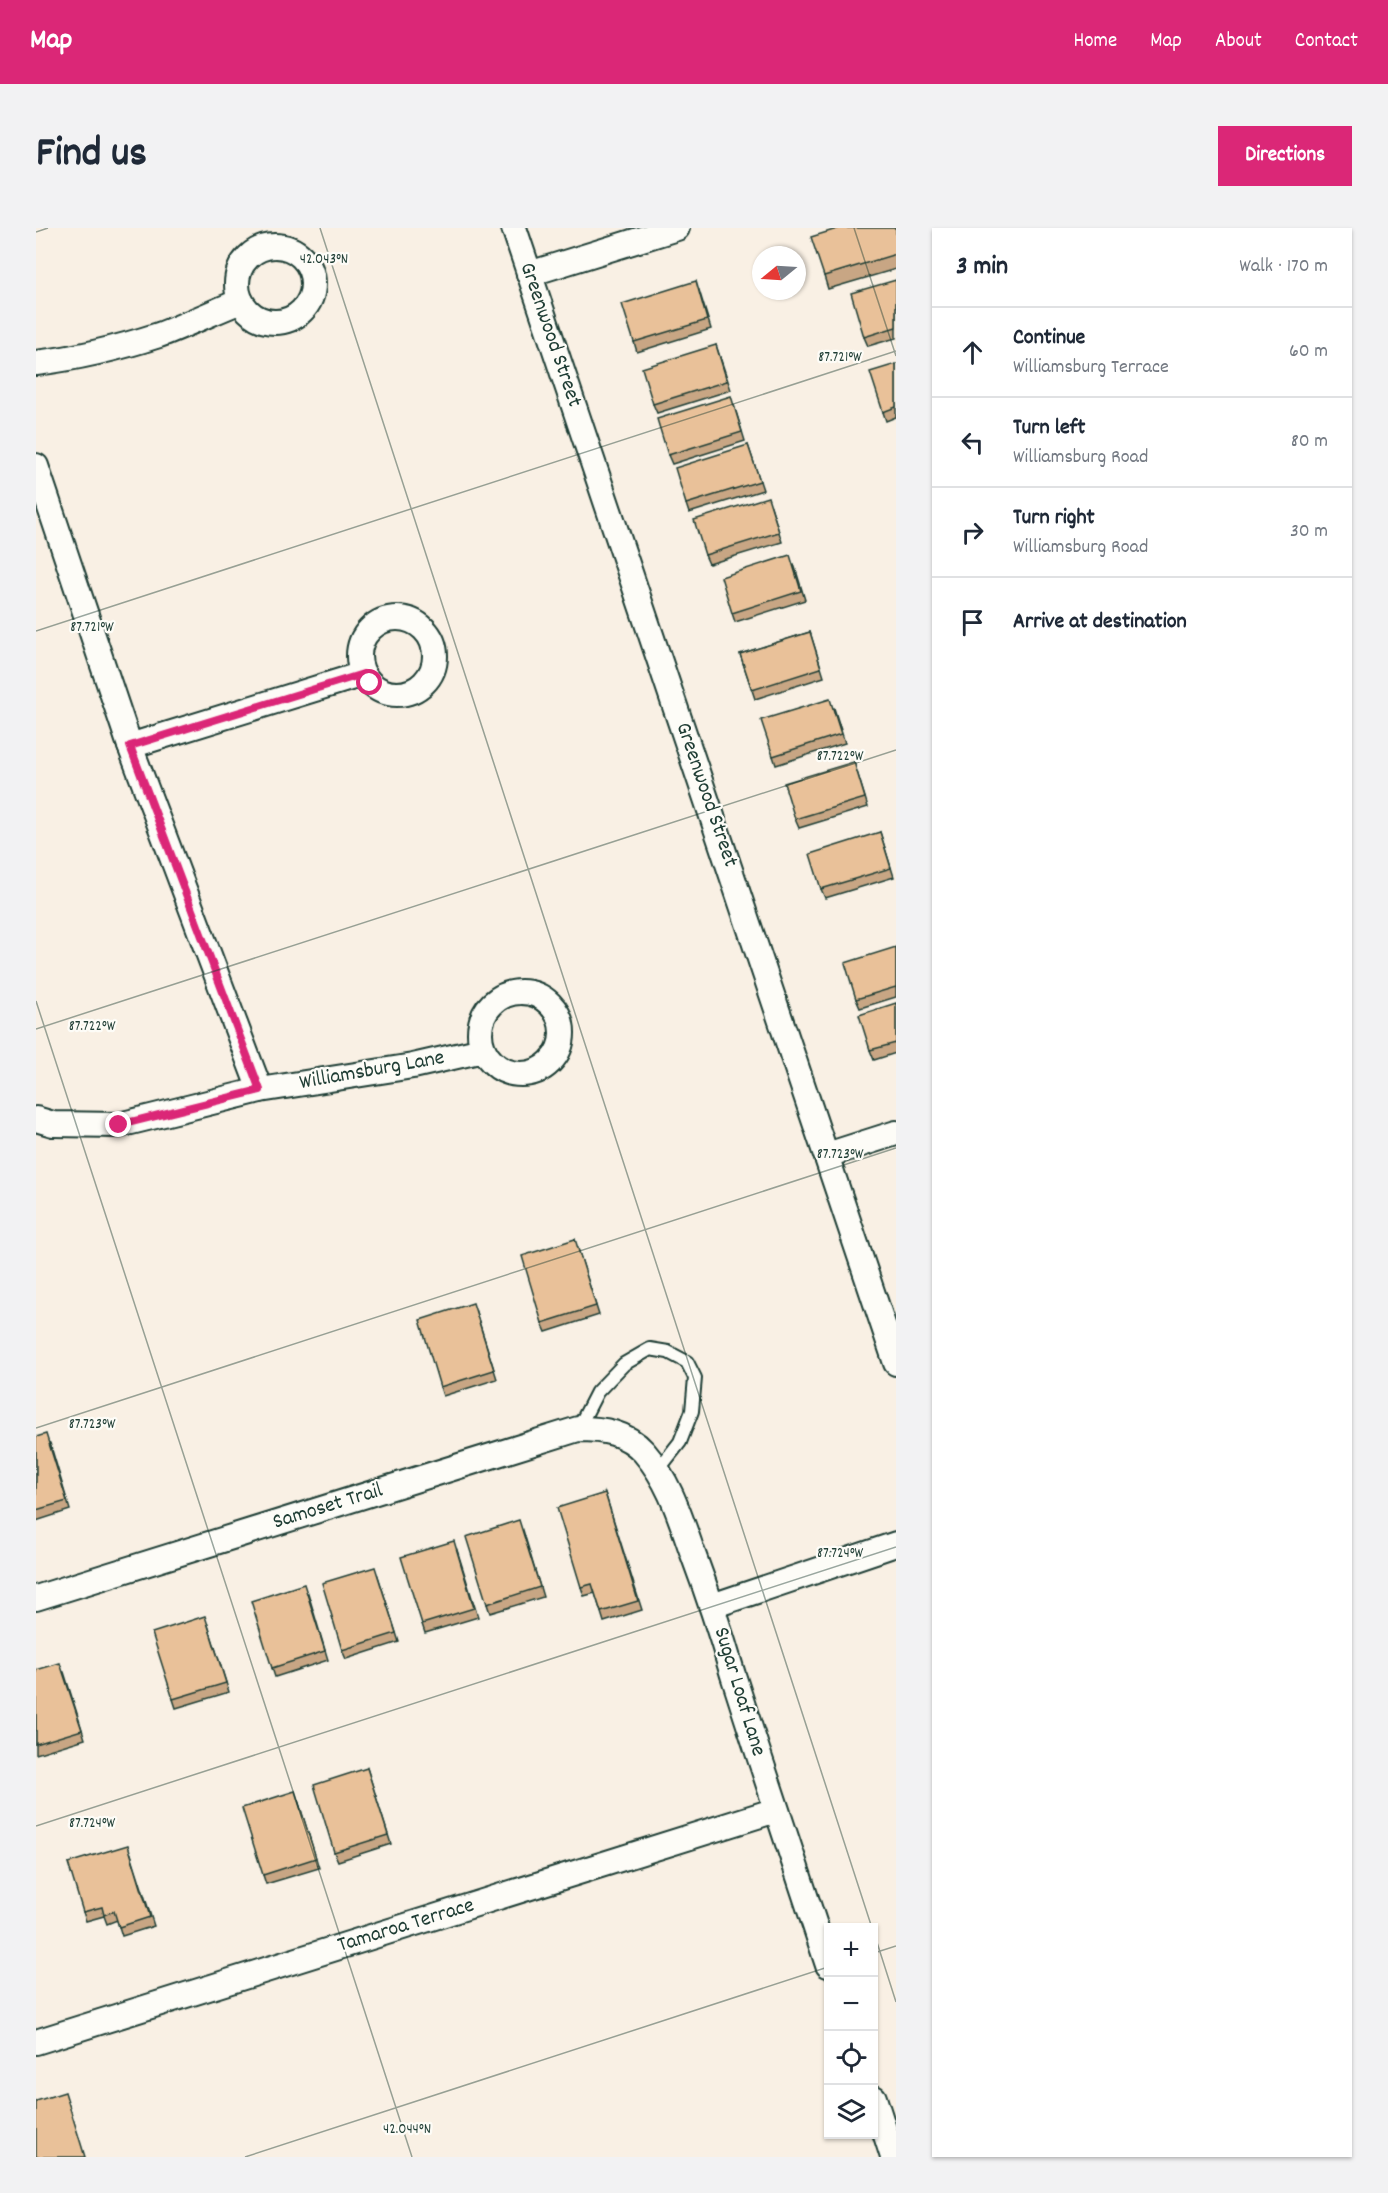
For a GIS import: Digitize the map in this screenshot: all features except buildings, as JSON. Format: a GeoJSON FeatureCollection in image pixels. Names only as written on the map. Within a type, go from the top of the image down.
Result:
{"type":"FeatureCollection","features":[{"type":"Feature","properties":{"kind":"street","name":"Greenwood Street"},"geometry":{"type":"LineString","coordinates":[[514,228],[896,1363]]}},
{"type":"Feature","properties":{"kind":"street"},"geometry":{"type":"LineString","coordinates":[[529,274],[677,228]]}},
{"type":"Feature","properties":{"kind":"street"},"geometry":{"type":"LineString","coordinates":[[36,363],[106,350],[159,335],[241,301]]}},
{"type":"Feature","properties":{"kind":"street"},"geometry":{"type":"LineString","coordinates":[[36,466],[130,746],[260,1090]]}},
{"type":"Feature","properties":{"kind":"street"},"geometry":{"type":"LineString","coordinates":[[130,746],[363,674]]}},
{"type":"Feature","properties":{"kind":"street","name":"Williamsburg Lane"},"geometry":{"type":"LineString","coordinates":[[36,1119],[53,1124],[119,1125],[260,1090],[413,1066],[483,1050]]}},
{"type":"Feature","properties":{"kind":"street"},"geometry":{"type":"LineString","coordinates":[[827,1155],[896,1133]]}},
{"type":"Feature","properties":{"kind":"street","name":"Samoset Trail"},"geometry":{"type":"LineString","coordinates":[[36,1598],[578,1429],[600,1429],[622,1435]]}},
{"type":"Feature","properties":{"kind":"street","name":"Sugar Loaf Lane"},"geometry":{"type":"LineString","coordinates":[[622,1435],[642,1450],[658,1470],[673,1495],[712,1606],[824,1953]]}},
{"type":"Feature","properties":{"kind":"street"},"geometry":{"type":"LineString","coordinates":[[712,1606],[896,1544]]}},
{"type":"Feature","properties":{"kind":"street","name":"Tamaroa Terrace"},"geometry":{"type":"LineString","coordinates":[[36,2042],[776,1810]]}},
{"type":"Feature","properties":{"kind":"street"},"geometry":{"type":"LineString","coordinates":[[878,2113],[893,2157]]}},
{"type":"Feature","properties":{"kind":"lane"},"geometry":{"type":"LineString","coordinates":[[578,1429],[597,1392],[624,1364],[650,1349],[668,1352],[687,1362],[695,1378],[692,1411],[680,1442],[658,1470]]}},
{"type":"Feature","properties":{"kind":"route"},"geometry":{"type":"LineString","coordinates":[[119,1125],[260,1090],[130,746],[363,674],[370,683]]}}]}
